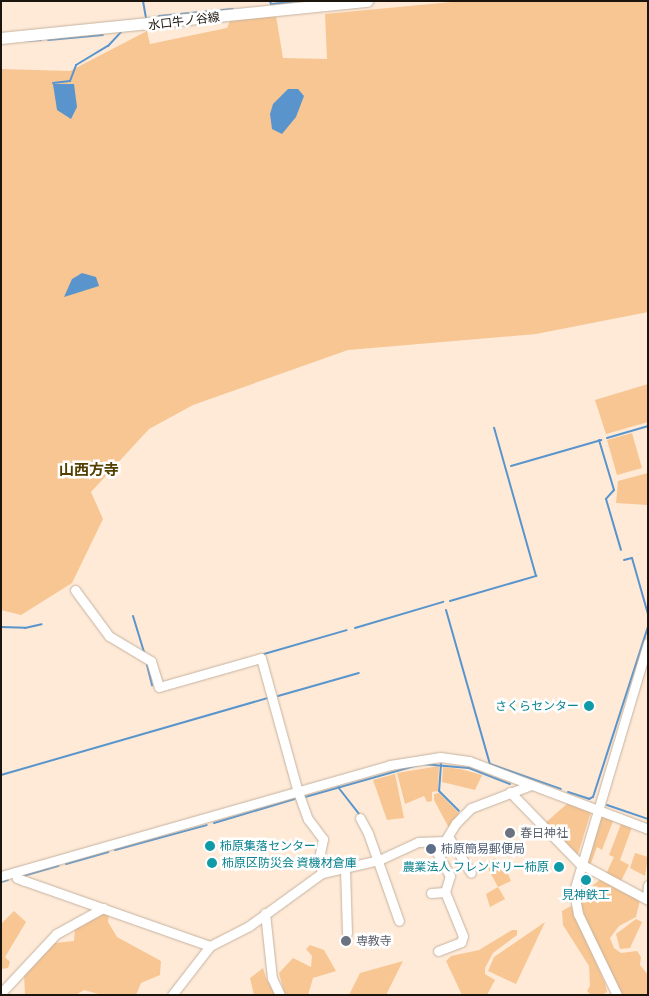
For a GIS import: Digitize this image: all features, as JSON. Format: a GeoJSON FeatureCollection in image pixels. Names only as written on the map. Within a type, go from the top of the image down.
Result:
{"type":"FeatureCollection","features":[{"type":"Feature","properties":{"kind":"main road","name":"水口牛ノ谷線"},"geometry":{"type":"LineString","coordinates":[[1,38],[368,1]]}},
{"type":"Feature","properties":{"kind":"street"},"geometry":{"type":"LineString","coordinates":[[75,590],[109,636],[151,661],[160,687],[261,658],[298,792],[308,819],[322,839],[319,858],[322,874]]}},
{"type":"Feature","properties":{"kind":"street"},"geometry":{"type":"LineString","coordinates":[[617,995],[578,914],[574,891],[579,863],[648,643]]}},
{"type":"Feature","properties":{"kind":"street"},"geometry":{"type":"LineString","coordinates":[[1,876],[390,765],[440,757],[470,761],[648,829]]}},
{"type":"Feature","properties":{"kind":"street"},"geometry":{"type":"LineString","coordinates":[[172,994],[210,946],[249,926],[322,874],[378,860],[418,842],[432,844],[450,838],[463,814],[510,792],[531,785]]}},
{"type":"Feature","properties":{"kind":"street"},"geometry":{"type":"LineString","coordinates":[[510,792],[579,863],[647,899],[648,885]]}},
{"type":"Feature","properties":{"kind":"street"},"geometry":{"type":"LineString","coordinates":[[360,818],[378,860],[398,921]]}},
{"type":"Feature","properties":{"kind":"street"},"geometry":{"type":"LineString","coordinates":[[450,838],[471,873]]}},
{"type":"Feature","properties":{"kind":"street"},"geometry":{"type":"LineString","coordinates":[[432,844],[450,876],[445,892],[463,936],[461,942],[438,951]]}},
{"type":"Feature","properties":{"kind":"street"},"geometry":{"type":"LineString","coordinates":[[345,869],[347,933]]}},
{"type":"Feature","properties":{"kind":"street"},"geometry":{"type":"LineString","coordinates":[[16,872],[17,878],[210,946]]}},
{"type":"Feature","properties":{"kind":"street"},"geometry":{"type":"LineString","coordinates":[[430,894],[445,892]]}},
{"type":"Feature","properties":{"kind":"street"},"geometry":{"type":"LineString","coordinates":[[1,993],[56,934],[103,908]]}},
{"type":"Feature","properties":{"kind":"street"},"geometry":{"type":"LineString","coordinates":[[265,913],[272,978],[280,995]]}},
{"type":"Feature","properties":{"kind":"shaded area"},"geometry":{"type":"Polygon","coordinates":[[[462,1],[648,1],[648,312],[536,334],[348,350],[193,405],[149,429],[91,492],[103,519],[72,583],[21,615],[1,610],[1,69],[70,71],[147,31],[150,44],[227,28],[230,21],[276,16],[283,58],[327,59],[325,14],[462,1]]]}},
{"type":"Feature","properties":{"kind":"shaded area"},"geometry":{"type":"Polygon","coordinates":[[[648,384],[648,422],[606,434],[595,400],[648,384]]]}},
{"type":"Feature","properties":{"kind":"shaded area"},"geometry":{"type":"Polygon","coordinates":[[[632,433],[642,468],[617,475],[607,440],[632,433]]]}},
{"type":"Feature","properties":{"kind":"shaded area"},"geometry":{"type":"Polygon","coordinates":[[[648,473],[648,505],[616,503],[618,481],[648,473]]]}},
{"type":"Feature","properties":{"kind":"shaded area"},"geometry":{"type":"Polygon","coordinates":[[[439,766],[438,791],[432,792],[432,801],[427,802],[424,796],[405,804],[397,773],[439,766]]]}},
{"type":"Feature","properties":{"kind":"shaded area"},"geometry":{"type":"Polygon","coordinates":[[[443,767],[482,775],[475,790],[442,782],[443,767]]]}},
{"type":"Feature","properties":{"kind":"shaded area"},"geometry":{"type":"Polygon","coordinates":[[[395,774],[404,818],[387,820],[373,780],[395,774]]]}},
{"type":"Feature","properties":{"kind":"shaded area"},"geometry":{"type":"Polygon","coordinates":[[[439,793],[459,813],[449,828],[434,800],[434,794],[439,793]]]}},
{"type":"Feature","properties":{"kind":"shaded area"},"geometry":{"type":"Polygon","coordinates":[[[568,803],[591,812],[577,857],[544,824],[568,803]]]}},
{"type":"Feature","properties":{"kind":"shaded area"},"geometry":{"type":"Polygon","coordinates":[[[603,817],[613,821],[602,850],[597,847],[590,866],[586,860],[598,819],[603,817]]]}},
{"type":"Feature","properties":{"kind":"shaded area"},"geometry":{"type":"Polygon","coordinates":[[[621,824],[632,827],[620,860],[629,865],[620,883],[606,874],[614,857],[609,855],[621,824]]]}},
{"type":"Feature","properties":{"kind":"shaded area"},"geometry":{"type":"Polygon","coordinates":[[[635,853],[648,857],[645,876],[630,868],[635,853]]]}},
{"type":"Feature","properties":{"kind":"shaded area"},"geometry":{"type":"Polygon","coordinates":[[[495,858],[501,869],[505,867],[511,881],[498,887],[485,863],[495,858]]]}},
{"type":"Feature","properties":{"kind":"shaded area"},"geometry":{"type":"Polygon","coordinates":[[[601,879],[640,900],[636,917],[619,926],[610,938],[614,948],[621,953],[637,951],[641,957],[640,965],[648,975],[648,995],[620,995],[588,927],[578,894],[580,888],[591,887],[601,879]]]}},
{"type":"Feature","properties":{"kind":"shaded area"},"geometry":{"type":"Polygon","coordinates":[[[498,887],[505,899],[490,907],[486,894],[498,887]]]}},
{"type":"Feature","properties":{"kind":"shaded area"},"geometry":{"type":"Polygon","coordinates":[[[571,906],[605,983],[607,992],[602,995],[591,995],[587,991],[590,986],[589,966],[563,925],[562,911],[571,906]]]}},
{"type":"Feature","properties":{"kind":"shaded area"},"geometry":{"type":"Polygon","coordinates":[[[14,911],[26,922],[5,957],[10,962],[8,968],[1,969],[1,924],[14,911]]]}},
{"type":"Feature","properties":{"kind":"shaded area"},"geometry":{"type":"Polygon","coordinates":[[[102,912],[109,914],[108,922],[117,937],[161,961],[160,975],[141,983],[136,995],[102,995],[84,990],[76,995],[25,995],[24,973],[31,964],[55,943],[74,941],[75,927],[102,912]]]}},
{"type":"Feature","properties":{"kind":"shaded area"},"geometry":{"type":"Polygon","coordinates":[[[636,919],[642,922],[630,948],[620,949],[616,934],[636,919]]]}},
{"type":"Feature","properties":{"kind":"shaded area"},"geometry":{"type":"Polygon","coordinates":[[[545,922],[516,984],[488,971],[494,957],[545,922]]]}},
{"type":"Feature","properties":{"kind":"shaded area"},"geometry":{"type":"Polygon","coordinates":[[[512,930],[517,930],[517,935],[493,953],[485,968],[485,974],[495,980],[487,995],[462,995],[446,961],[451,956],[479,950],[512,930]]]}},
{"type":"Feature","properties":{"kind":"shaded area"},"geometry":{"type":"Polygon","coordinates":[[[310,945],[324,950],[336,971],[313,978],[308,995],[285,995],[279,973],[293,958],[311,967],[312,956],[306,949],[310,945]]]}},
{"type":"Feature","properties":{"kind":"shaded area"},"geometry":{"type":"Polygon","coordinates":[[[403,961],[386,995],[349,995],[360,973],[403,961]]]}},
{"type":"Feature","properties":{"kind":"shaded area"},"geometry":{"type":"Polygon","coordinates":[[[263,968],[275,995],[254,995],[250,978],[263,968]]]}},
{"type":"Feature","properties":{"kind":"water"},"geometry":{"type":"Polygon","coordinates":[[[53,84],[74,84],[77,107],[71,119],[57,110],[53,84]]]}},
{"type":"Feature","properties":{"kind":"water"},"geometry":{"type":"Polygon","coordinates":[[[288,89],[298,89],[304,96],[296,117],[282,134],[272,129],[270,114],[273,104],[288,89]]]}},
{"type":"Feature","properties":{"kind":"water"},"geometry":{"type":"Polygon","coordinates":[[[82,273],[96,277],[99,286],[64,297],[72,279],[82,273]]]}},
{"type":"Feature","properties":{"kind":"waterway"},"geometry":{"type":"LineString","coordinates":[[143,1],[146,18]]}},
{"type":"Feature","properties":{"kind":"waterway"},"geometry":{"type":"LineString","coordinates":[[270,1],[271,4],[300,1]]}},
{"type":"Feature","properties":{"kind":"waterway"},"geometry":{"type":"LineString","coordinates":[[159,16],[233,9]]}},
{"type":"Feature","properties":{"kind":"waterway"},"geometry":{"type":"LineString","coordinates":[[53,83],[70,81],[76,65],[108,46],[122,31]]}},
{"type":"Feature","properties":{"kind":"waterway"},"geometry":{"type":"LineString","coordinates":[[48,40],[103,35]]}},
{"type":"Feature","properties":{"kind":"waterway"},"geometry":{"type":"LineString","coordinates":[[24,41],[41,40]]}},
{"type":"Feature","properties":{"kind":"waterway"},"geometry":{"type":"LineString","coordinates":[[607,438],[648,426]]}},
{"type":"Feature","properties":{"kind":"waterway"},"geometry":{"type":"LineString","coordinates":[[450,601],[536,576],[494,428]]}},
{"type":"Feature","properties":{"kind":"waterway"},"geometry":{"type":"LineString","coordinates":[[599,440],[614,490],[606,499],[621,550]]}},
{"type":"Feature","properties":{"kind":"waterway"},"geometry":{"type":"LineString","coordinates":[[511,466],[601,440]]}},
{"type":"Feature","properties":{"kind":"waterway"},"geometry":{"type":"LineString","coordinates":[[624,560],[632,558],[648,614]]}},
{"type":"Feature","properties":{"kind":"waterway"},"geometry":{"type":"LineString","coordinates":[[355,628],[443,602]]}},
{"type":"Feature","properties":{"kind":"waterway"},"geometry":{"type":"LineString","coordinates":[[446,610],[490,764],[561,789]]}},
{"type":"Feature","properties":{"kind":"waterway"},"geometry":{"type":"LineString","coordinates":[[133,616],[144,653]]}},
{"type":"Feature","properties":{"kind":"waterway"},"geometry":{"type":"LineString","coordinates":[[1,627],[25,628],[42,624]]}},
{"type":"Feature","properties":{"kind":"waterway"},"geometry":{"type":"LineString","coordinates":[[568,792],[589,799],[593,797],[648,627]]}},
{"type":"Feature","properties":{"kind":"waterway"},"geometry":{"type":"LineString","coordinates":[[264,654],[347,630]]}},
{"type":"Feature","properties":{"kind":"waterway"},"geometry":{"type":"LineString","coordinates":[[147,665],[152,685]]}},
{"type":"Feature","properties":{"kind":"waterway"},"geometry":{"type":"LineString","coordinates":[[278,696],[359,673]]}},
{"type":"Feature","properties":{"kind":"waterway"},"geometry":{"type":"LineString","coordinates":[[1,775],[268,698]]}},
{"type":"Feature","properties":{"kind":"waterway"},"geometry":{"type":"LineString","coordinates":[[305,797],[422,764],[469,768],[510,784]]}},
{"type":"Feature","properties":{"kind":"waterway"},"geometry":{"type":"LineString","coordinates":[[441,764],[439,791],[459,811]]}},
{"type":"Feature","properties":{"kind":"waterway"},"geometry":{"type":"LineString","coordinates":[[338,787],[360,815]]}},
{"type":"Feature","properties":{"kind":"waterway"},"geometry":{"type":"LineString","coordinates":[[214,823],[295,799]]}},
{"type":"Feature","properties":{"kind":"waterway"},"geometry":{"type":"LineString","coordinates":[[607,805],[648,819]]}},
{"type":"Feature","properties":{"kind":"waterway"},"geometry":{"type":"LineString","coordinates":[[115,850],[207,825]]}},
{"type":"Feature","properties":{"kind":"waterway"},"geometry":{"type":"LineString","coordinates":[[66,864],[108,852]]}},
{"type":"Feature","properties":{"kind":"waterway"},"geometry":{"type":"LineString","coordinates":[[23,876],[59,866]]}},
{"type":"Feature","properties":{"kind":"waterway"},"geometry":{"type":"LineString","coordinates":[[1,882],[8,880]]}},
{"type":"Feature","properties":{"kind":"place","name":"さくらセンター"},"geometry":{"type":"Point","coordinates":[589,706]}},
{"type":"Feature","properties":{"kind":"place","name":"春日神社"},"geometry":{"type":"Point","coordinates":[510,833]}},
{"type":"Feature","properties":{"kind":"place","name":"柿原集落センター"},"geometry":{"type":"Point","coordinates":[210,846]}},
{"type":"Feature","properties":{"kind":"place","name":"柿原簡易郵便局"},"geometry":{"type":"Point","coordinates":[431,849]}},
{"type":"Feature","properties":{"kind":"place","name":"柿原区防災会 資機材倉庫"},"geometry":{"type":"Point","coordinates":[212,863]}},
{"type":"Feature","properties":{"kind":"place","name":"農業法人 フレンドリー柿原"},"geometry":{"type":"Point","coordinates":[559,867]}},
{"type":"Feature","properties":{"kind":"place","name":"見神鉄工"},"geometry":{"type":"Point","coordinates":[586,880]}},
{"type":"Feature","properties":{"kind":"place","name":"専教寺"},"geometry":{"type":"Point","coordinates":[346,941]}},
{"type":"Feature","properties":{"kind":"district","name":"山西方寺"},"geometry":{"type":"Point","coordinates":[89,470]}}]}
